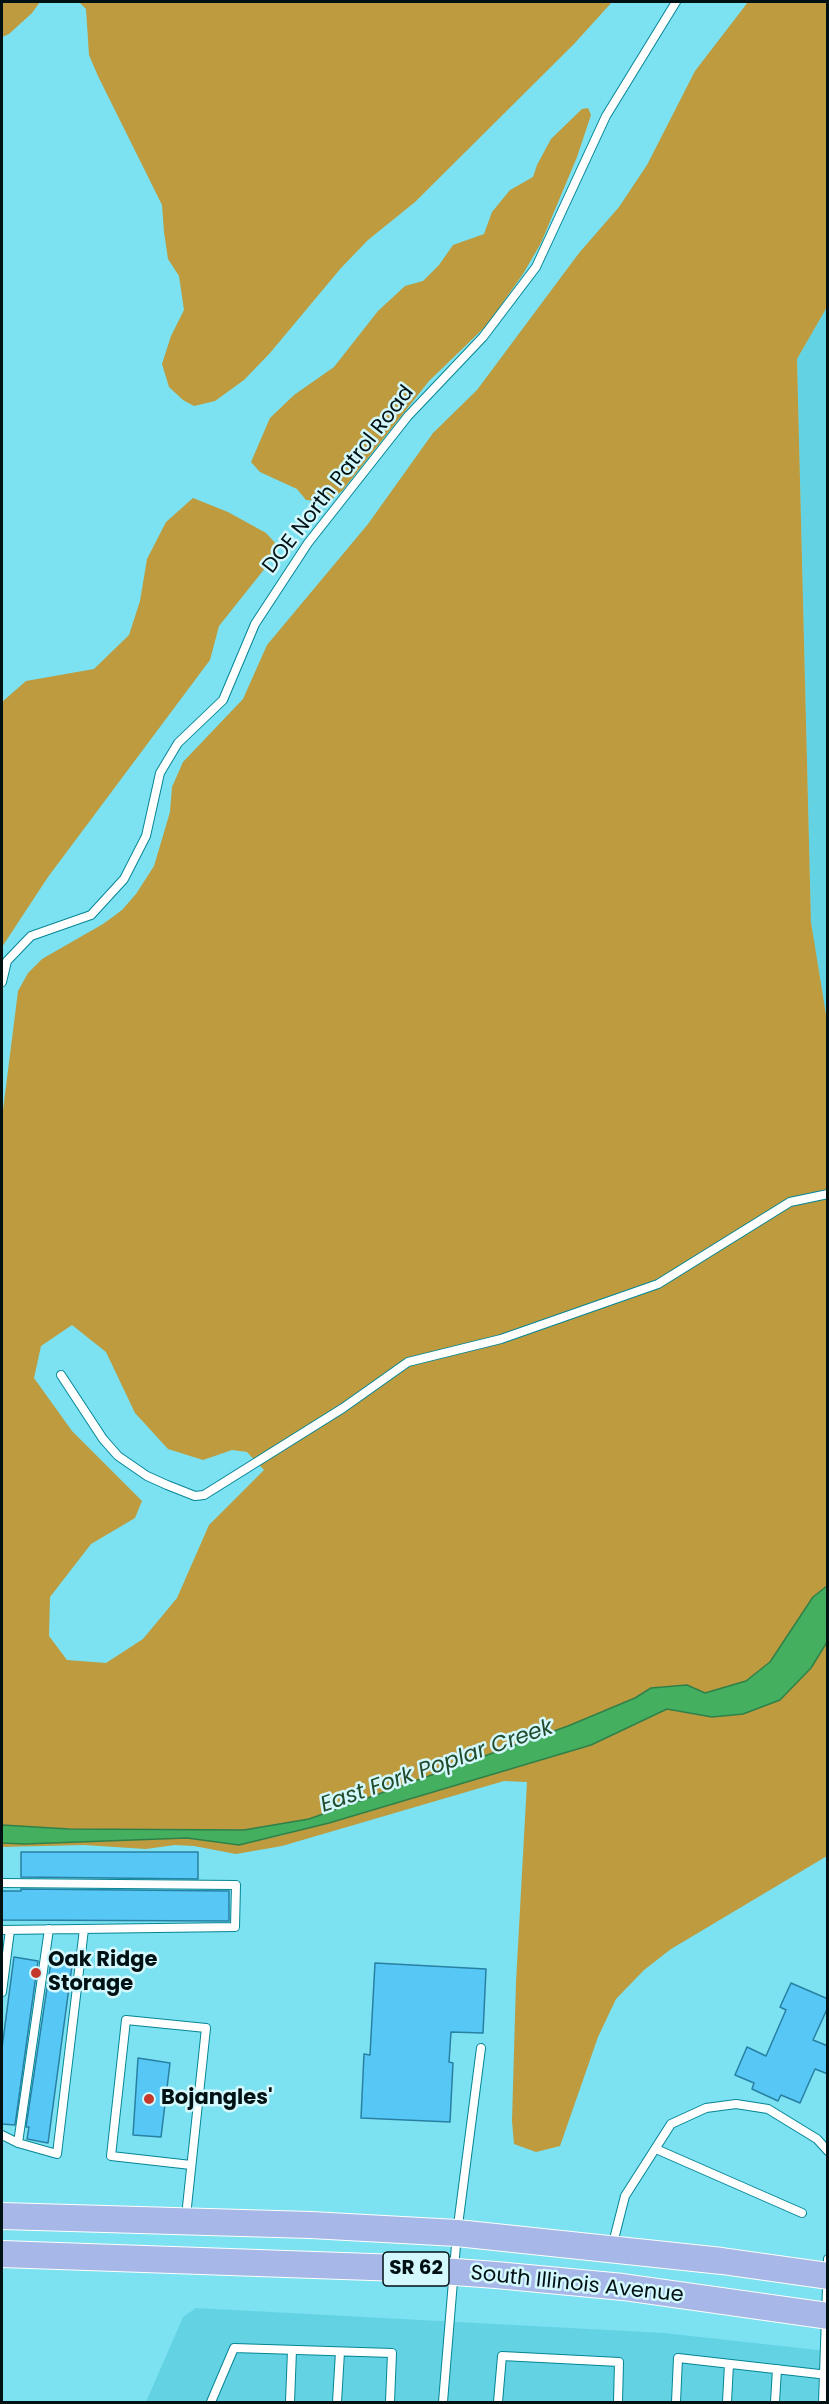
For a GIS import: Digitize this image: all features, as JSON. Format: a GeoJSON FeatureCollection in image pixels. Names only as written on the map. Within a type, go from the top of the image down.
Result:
{"type":"FeatureCollection","features":[{"type":"Feature","properties":{"kind":"highway","name":"South Illinois Avenue"},"geometry":{"type":"LineString","coordinates":[[2,2217],[322,2225],[457,2233],[827,2270]]}},
{"type":"Feature","properties":{"kind":"highway","name":"South Illinois Avenue"},"geometry":{"type":"LineString","coordinates":[[2,2254],[400,2268],[454,2272],[623,2288],[826,2316]]}},
{"type":"Feature","properties":{"kind":"lane","name":"DOE North Patrol Road"},"geometry":{"type":"LineString","coordinates":[[2,982],[7,961],[31,936],[91,915],[124,879],[146,837],[160,773],[178,743],[222,700],[255,624],[308,543],[408,416],[483,337],[536,267],[606,116],[676,2]]}},
{"type":"Feature","properties":{"kind":"lane"},"geometry":{"type":"LineString","coordinates":[[61,1375],[103,1439],[118,1456],[147,1476],[195,1496],[204,1496],[343,1408],[408,1362],[501,1339],[658,1284],[790,1202],[828,1194]]}},
{"type":"Feature","properties":{"kind":"lane"},"geometry":{"type":"LineString","coordinates":[[2,1883],[236,1885],[235,1927],[6,1930],[2,1992]]}},
{"type":"Feature","properties":{"kind":"lane"},"geometry":{"type":"LineString","coordinates":[[18,2143],[49,1929]]}},
{"type":"Feature","properties":{"kind":"lane"},"geometry":{"type":"LineString","coordinates":[[2,2135],[18,2143],[57,2154],[84,1929]]}},
{"type":"Feature","properties":{"kind":"lane"},"geometry":{"type":"LineString","coordinates":[[185,2221],[206,2028],[126,2020],[111,2156],[191,2165]]}},
{"type":"Feature","properties":{"kind":"lane"},"geometry":{"type":"LineString","coordinates":[[443,2403],[457,2233],[481,2048]]}},
{"type":"Feature","properties":{"kind":"lane"},"geometry":{"type":"LineString","coordinates":[[612,2248],[625,2196],[671,2124],[706,2108],[736,2104],[768,2109],[817,2139],[828,2151]]}},
{"type":"Feature","properties":{"kind":"lane"},"geometry":{"type":"LineString","coordinates":[[656,2150],[802,2213]]}},
{"type":"Feature","properties":{"kind":"lane"},"geometry":{"type":"LineString","coordinates":[[823,2403],[826,2374],[827,2270]]}},
{"type":"Feature","properties":{"kind":"lane"},"geometry":{"type":"LineString","coordinates":[[211,2403],[234,2348],[392,2353],[390,2403]]}},
{"type":"Feature","properties":{"kind":"lane"},"geometry":{"type":"LineString","coordinates":[[290,2403],[292,2350]]}},
{"type":"Feature","properties":{"kind":"lane"},"geometry":{"type":"LineString","coordinates":[[337,2403],[340,2352]]}},
{"type":"Feature","properties":{"kind":"lane"},"geometry":{"type":"LineString","coordinates":[[498,2403],[502,2356],[620,2362],[618,2403]]}},
{"type":"Feature","properties":{"kind":"lane"},"geometry":{"type":"LineString","coordinates":[[676,2403],[678,2358],[826,2374]]}},
{"type":"Feature","properties":{"kind":"lane"},"geometry":{"type":"LineString","coordinates":[[727,2403],[729,2364]]}},
{"type":"Feature","properties":{"kind":"lane"},"geometry":{"type":"LineString","coordinates":[[775,2403],[777,2369]]}},
{"type":"Feature","properties":{"kind":"shaded area"},"geometry":{"type":"Polygon","coordinates":[[[2,2],[40,2],[32,13],[9,34],[2,37],[2,2]]]}},
{"type":"Feature","properties":{"kind":"shaded area"},"geometry":{"type":"Polygon","coordinates":[[[79,2],[612,2],[574,44],[415,202],[368,240],[244,380],[215,401],[194,406],[183,400],[169,387],[162,364],[171,336],[184,310],[179,276],[168,259],[162,205],[89,55],[86,9],[79,2]]]}},
{"type":"Feature","properties":{"kind":"shaded area"},"geometry":{"type":"Polygon","coordinates":[[[748,2],[827,2],[827,307],[797,359],[811,922],[828,1027],[827,1586],[813,1597],[770,1662],[746,1681],[705,1693],[687,1685],[651,1688],[635,1698],[568,1726],[309,1819],[244,1830],[69,1829],[2,1825],[2,1118],[18,991],[28,973],[42,959],[103,924],[122,910],[136,894],[154,866],[170,812],[172,787],[183,762],[243,699],[267,645],[368,524],[433,433],[477,390],[579,253],[619,207],[647,165],[695,71],[748,2]],[[72,1325],[41,1346],[34,1378],[72,1431],[142,1501],[135,1518],[91,1544],[50,1597],[49,1636],[67,1660],[106,1663],[143,1639],[177,1598],[209,1525],[264,1470],[247,1452],[232,1450],[203,1460],[168,1449],[135,1413],[106,1352],[72,1325]]]}},
{"type":"Feature","properties":{"kind":"shaded area"},"geometry":{"type":"Polygon","coordinates":[[[588,108],[591,115],[577,157],[541,243],[523,274],[487,325],[429,381],[342,491],[328,502],[306,500],[297,489],[260,472],[251,462],[270,418],[294,395],[334,367],[378,311],[405,286],[423,281],[439,265],[453,245],[484,234],[492,212],[510,190],[533,177],[551,139],[582,109],[588,108]]]}},
{"type":"Feature","properties":{"kind":"shaded area"},"geometry":{"type":"Polygon","coordinates":[[[827,307],[827,1027],[811,922],[797,359],[827,307]]]}},
{"type":"Feature","properties":{"kind":"shaded area"},"geometry":{"type":"Polygon","coordinates":[[[193,498],[228,512],[266,533],[278,546],[266,567],[219,626],[210,660],[48,877],[2,947],[2,702],[26,681],[94,669],[129,635],[140,601],[147,559],[166,522],[193,498]]]}},
{"type":"Feature","properties":{"kind":"shaded area","name":"East Fork Poplar Creek"},"geometry":{"type":"Polygon","coordinates":[[[827,1586],[827,1642],[811,1668],[780,1700],[743,1714],[712,1717],[667,1709],[591,1745],[329,1823],[239,1845],[187,1838],[2,1843],[2,1825],[69,1829],[244,1830],[309,1819],[568,1726],[635,1698],[651,1688],[687,1685],[705,1693],[746,1681],[770,1662],[813,1597],[827,1586]]]}},
{"type":"Feature","properties":{"kind":"shaded area"},"geometry":{"type":"Polygon","coordinates":[[[827,1642],[827,1856],[671,1949],[644,1970],[616,1999],[598,2037],[560,2146],[536,2152],[514,2144],[512,2121],[516,1982],[527,1782],[504,1781],[282,1846],[236,1854],[175,1845],[146,1849],[84,1845],[2,1847],[2,1843],[187,1838],[238,1845],[283,1835],[591,1745],[667,1709],[689,1712],[811,1668],[827,1642]]]}},
{"type":"Feature","properties":{"kind":"shaded area"},"geometry":{"type":"Polygon","coordinates":[[[196,2308],[664,2333],[827,2351],[827,2402],[146,2402],[183,2317],[196,2308]]]}},
{"type":"Feature","properties":{"kind":"building"},"geometry":{"type":"Polygon","coordinates":[[[21,1852],[198,1852],[198,1879],[21,1877],[21,1852]]]}},
{"type":"Feature","properties":{"kind":"building"},"geometry":{"type":"Polygon","coordinates":[[[21,1889],[229,1891],[229,1921],[2,1920],[2,1891],[21,1891],[21,1889]]]}},
{"type":"Feature","properties":{"kind":"building"},"geometry":{"type":"Polygon","coordinates":[[[52,1955],[73,1958],[48,2143],[27,2139],[29,2127],[26,2127],[52,1955]]]}},
{"type":"Feature","properties":{"kind":"building"},"geometry":{"type":"Polygon","coordinates":[[[14,1957],[38,1961],[15,2125],[2,2124],[2,2048],[14,1957]]]}},
{"type":"Feature","properties":{"kind":"building"},"geometry":{"type":"Polygon","coordinates":[[[375,1963],[486,1969],[483,2033],[451,2032],[449,2062],[453,2063],[450,2122],[361,2118],[364,2054],[370,2055],[375,1963]]]}},
{"type":"Feature","properties":{"kind":"building"},"geometry":{"type":"Polygon","coordinates":[[[791,1983],[828,1999],[828,2007],[813,2040],[828,2046],[828,2074],[815,2069],[800,2103],[781,2095],[778,2101],[752,2089],[754,2083],[735,2075],[747,2047],[766,2056],[786,2010],[780,2007],[791,1983]]]}},
{"type":"Feature","properties":{"kind":"building"},"geometry":{"type":"Polygon","coordinates":[[[138,2058],[170,2063],[161,2137],[133,2135],[138,2058]]]}},
{"type":"Feature","properties":{"kind":"place","name":"Oak Ridge Storage"},"geometry":{"type":"Point","coordinates":[36,1973]}},
{"type":"Feature","properties":{"kind":"place","name":"Bojangles'"},"geometry":{"type":"Point","coordinates":[149,2099]}}]}
